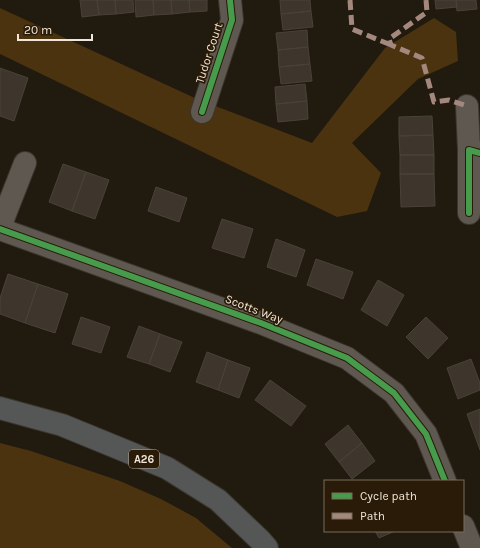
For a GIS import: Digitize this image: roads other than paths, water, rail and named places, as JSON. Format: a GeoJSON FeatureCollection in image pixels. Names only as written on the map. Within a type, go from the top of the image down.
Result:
{"type":"FeatureCollection","features":[{"type":"Feature","properties":{"kind":"highway","name":"A26"},"geometry":{"type":"LineString","coordinates":[[0,408],[62,425],[167,468],[218,500],[267,548]]}},
{"type":"Feature","properties":{"kind":"street","name":"Tudor Court"},"geometry":{"type":"LineString","coordinates":[[202,112],[232,20],[230,0]]}},
{"type":"Feature","properties":{"kind":"street"},"geometry":{"type":"LineString","coordinates":[[467,106],[474,152],[469,213]]}},
{"type":"Feature","properties":{"kind":"street","name":"Scotts Way"},"geometry":{"type":"LineString","coordinates":[[25,163],[0,228],[260,323],[346,358],[394,393],[426,434],[445,480]]}},
{"type":"Feature","properties":{"kind":"street"},"geometry":{"type":"LineString","coordinates":[[464,528],[472,548]]}}]}
